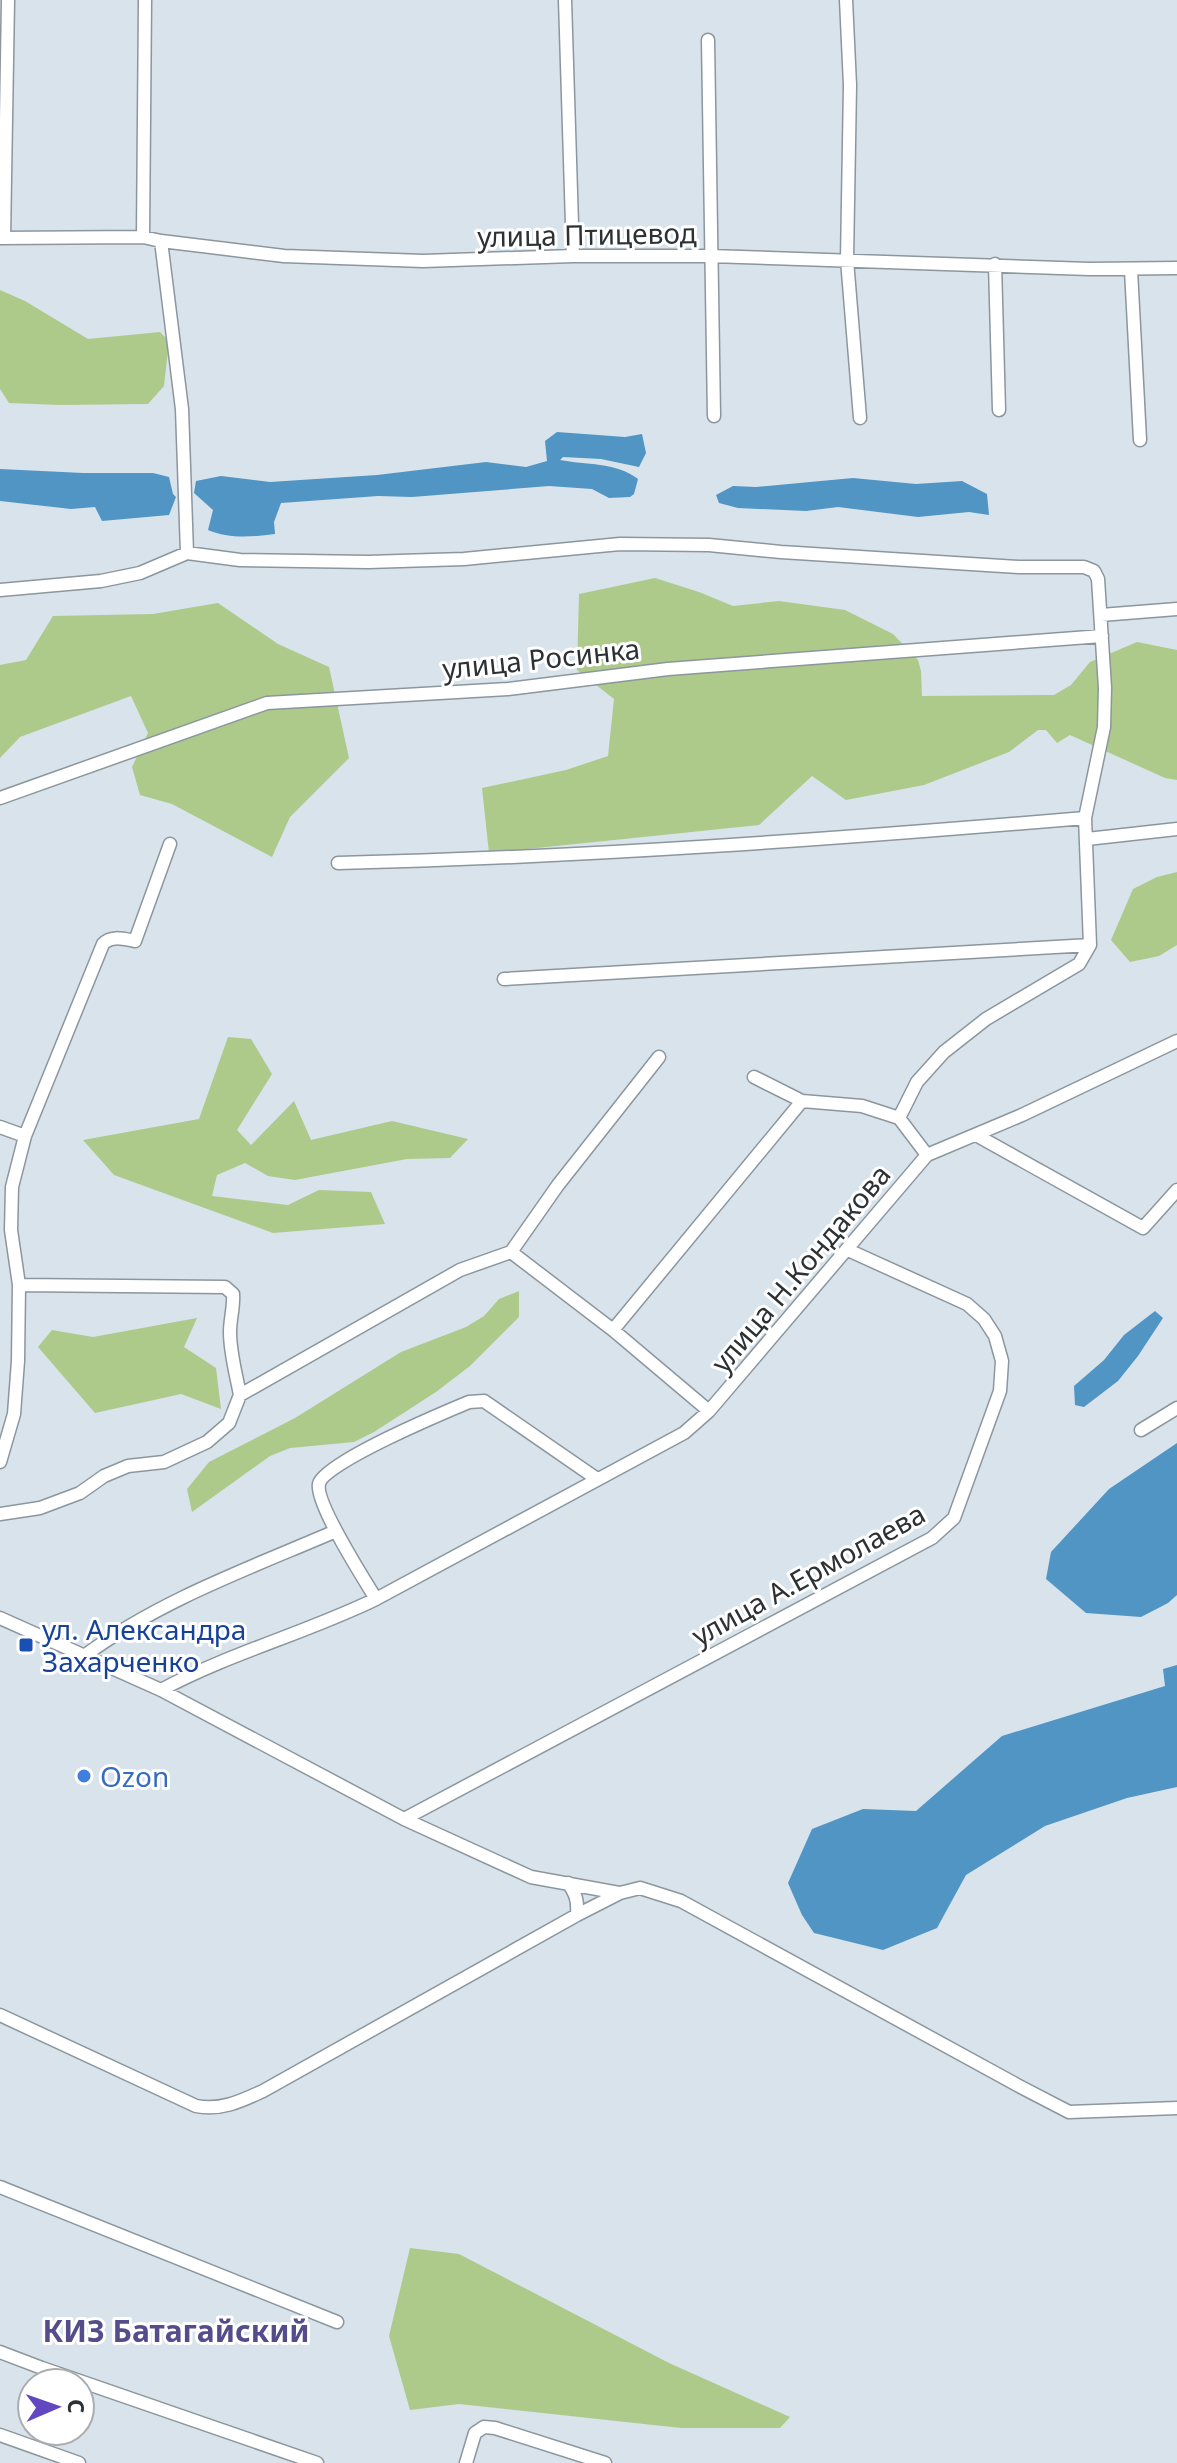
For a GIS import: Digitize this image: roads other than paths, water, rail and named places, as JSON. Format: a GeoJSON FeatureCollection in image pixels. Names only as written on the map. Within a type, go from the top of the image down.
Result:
{"type":"FeatureCollection","features":[{"type":"Feature","properties":{"kind":"street"},"geometry":{"type":"LineString","coordinates":[[2,238],[8,0]]}},
{"type":"Feature","properties":{"kind":"street"},"geometry":{"type":"LineString","coordinates":[[143,237],[145,0]]}},
{"type":"Feature","properties":{"kind":"street"},"geometry":{"type":"LineString","coordinates":[[565,0],[573,256]]}},
{"type":"Feature","properties":{"kind":"street"},"geometry":{"type":"LineString","coordinates":[[846,0],[850,85],[847,260],[860,418]]}},
{"type":"Feature","properties":{"kind":"street"},"geometry":{"type":"LineString","coordinates":[[708,40],[714,416]]}},
{"type":"Feature","properties":{"kind":"street","name":"улица Птицевод"},"geometry":{"type":"LineString","coordinates":[[2,238],[143,237],[284,256],[337,259],[423,261],[710,256],[1131,270],[1177,268]]}},
{"type":"Feature","properties":{"kind":"street"},"geometry":{"type":"LineString","coordinates":[[161,241],[182,409],[187,553]]}},
{"type":"Feature","properties":{"kind":"street"},"geometry":{"type":"LineString","coordinates":[[995,264],[999,410]]}},
{"type":"Feature","properties":{"kind":"street"},"geometry":{"type":"LineString","coordinates":[[1131,270],[1140,440]]}},
{"type":"Feature","properties":{"kind":"street"},"geometry":{"type":"LineString","coordinates":[[0,590],[101,581],[140,573],[187,553],[240,560],[368,562],[464,559],[620,544],[709,545],[1019,567],[1084,567],[1094,571],[1098,579],[1105,688],[1104,727],[1085,818],[1090,945],[1079,964],[986,1019],[944,1052],[917,1082],[899,1118]]}},
{"type":"Feature","properties":{"kind":"street"},"geometry":{"type":"LineString","coordinates":[[1101,615],[1177,609]]}},
{"type":"Feature","properties":{"kind":"street","name":"улица Росинка"},"geometry":{"type":"LineString","coordinates":[[0,798],[267,703],[508,689],[668,669],[1102,636]]}},
{"type":"Feature","properties":{"kind":"street"},"geometry":{"type":"LineString","coordinates":[[338,863],[485,859],[729,845],[1085,818]]}},
{"type":"Feature","properties":{"kind":"street"},"geometry":{"type":"LineString","coordinates":[[1087,839],[1177,829]]}},
{"type":"Feature","properties":{"kind":"street"},"geometry":{"type":"LineString","coordinates":[[0,1462],[14,1414],[19,1285],[11,1230],[12,1187],[25,1136],[103,944],[115,938],[135,941],[170,844]]}},
{"type":"Feature","properties":{"kind":"street"},"geometry":{"type":"LineString","coordinates":[[504,979],[1090,945]]}},
{"type":"Feature","properties":{"kind":"street"},"geometry":{"type":"LineString","coordinates":[[754,1077],[802,1101],[862,1106],[899,1118],[927,1155],[1133,1064],[1177,1041]]}},
{"type":"Feature","properties":{"kind":"street"},"geometry":{"type":"LineString","coordinates":[[240,1395],[460,1270],[511,1252],[558,1185],[659,1057]]}},
{"type":"Feature","properties":{"kind":"street"},"geometry":{"type":"LineString","coordinates":[[613,1330],[802,1101]]}},
{"type":"Feature","properties":{"kind":"street"},"geometry":{"type":"LineString","coordinates":[[0,1127],[25,1136]]}},
{"type":"Feature","properties":{"kind":"street"},"geometry":{"type":"LineString","coordinates":[[976,1135],[1143,1228],[1177,1190]]}},
{"type":"Feature","properties":{"kind":"street","name":"улица Н.Кондакова"},"geometry":{"type":"LineString","coordinates":[[161,1690],[202,1668],[343,1615],[376,1599],[684,1433],[709,1411],[927,1155]]}},
{"type":"Feature","properties":{"kind":"street","name":"улица А.Ермолаева"},"geometry":{"type":"LineString","coordinates":[[404,1819],[932,1538],[954,1518],[1000,1391],[1002,1361],[995,1336],[984,1319],[967,1304],[848,1250]]}},
{"type":"Feature","properties":{"kind":"street","name":"улица Н.Кондакова"},"geometry":{"type":"LineString","coordinates":[[511,1252],[613,1330],[709,1411]]}},
{"type":"Feature","properties":{"kind":"street"},"geometry":{"type":"LineString","coordinates":[[0,1514],[40,1508],[80,1493],[104,1476],[128,1466],[164,1462],[207,1442],[229,1423],[240,1395],[231,1352],[233,1294],[225,1287],[19,1285]]}},
{"type":"Feature","properties":{"kind":"street"},"geometry":{"type":"LineString","coordinates":[[376,1599],[336,1531],[319,1495],[319,1482],[325,1473],[378,1443],[469,1402],[484,1401],[597,1479]]}},
{"type":"Feature","properties":{"kind":"street"},"geometry":{"type":"LineString","coordinates":[[1141,1430],[1177,1408]]}},
{"type":"Feature","properties":{"kind":"street"},"geometry":{"type":"LineString","coordinates":[[84,1656],[115,1633],[178,1599],[336,1531]]}},
{"type":"Feature","properties":{"kind":"street"},"geometry":{"type":"LineString","coordinates":[[0,1618],[161,1690],[404,1819],[531,1877],[620,1893]]}},
{"type":"Feature","properties":{"kind":"street"},"geometry":{"type":"LineString","coordinates":[[568,1883],[575,1892],[577,1915]]}},
{"type":"Feature","properties":{"kind":"street"},"geometry":{"type":"LineString","coordinates":[[0,2015],[180,2100],[208,2108],[235,2104],[577,1915],[620,1893],[640,1888],[681,1901],[1069,2112],[1177,2108]]}},
{"type":"Feature","properties":{"kind":"street"},"geometry":{"type":"LineString","coordinates":[[0,2187],[337,2322]]}},
{"type":"Feature","properties":{"kind":"street"},"geometry":{"type":"LineString","coordinates":[[0,2352],[317,2463]]}},
{"type":"Feature","properties":{"kind":"street"},"geometry":{"type":"LineString","coordinates":[[466,2463],[475,2433],[484,2427],[605,2463]]}},
{"type":"Feature","properties":{"kind":"street"},"geometry":{"type":"LineString","coordinates":[[0,2435],[79,2463]]}},
{"type":"Feature","properties":{"kind":"water"},"geometry":{"type":"Polygon","coordinates":[[[557,432],[625,437],[642,434],[646,453],[639,467],[601,459],[563,457],[560,460],[610,467],[629,474],[638,479],[634,494],[609,498],[592,489],[549,486],[281,503],[274,522],[275,534],[241,536],[208,530],[213,510],[194,493],[196,481],[221,476],[270,482],[377,475],[486,462],[526,467],[547,461],[545,441],[557,432]]]}},
{"type":"Feature","properties":{"kind":"water"},"geometry":{"type":"Polygon","coordinates":[[[0,469],[153,473],[169,477],[176,497],[169,515],[102,521],[95,507],[71,509],[0,501],[0,469]]]}},
{"type":"Feature","properties":{"kind":"water"},"geometry":{"type":"Polygon","coordinates":[[[853,478],[916,484],[962,481],[987,494],[989,515],[969,512],[918,517],[838,507],[806,511],[738,508],[719,503],[716,495],[733,486],[756,487],[853,478]]]}},
{"type":"Feature","properties":{"kind":"water"},"geometry":{"type":"Polygon","coordinates":[[[1155,1311],[1163,1318],[1118,1381],[1084,1407],[1075,1405],[1074,1386],[1104,1360],[1124,1335],[1155,1311]]]}},
{"type":"Feature","properties":{"kind":"water"},"geometry":{"type":"Polygon","coordinates":[[[1177,1443],[1177,1595],[1141,1617],[1086,1613],[1046,1579],[1051,1552],[1109,1489],[1177,1443]]]}},
{"type":"Feature","properties":{"kind":"water"},"geometry":{"type":"Polygon","coordinates":[[[1177,1665],[1177,1787],[1127,1798],[1045,1826],[966,1875],[937,1928],[883,1950],[814,1933],[788,1883],[812,1829],[863,1809],[916,1811],[1002,1736],[1165,1686],[1163,1669],[1177,1665]]]}},
{"type":"Feature","properties":{"kind":"place","name":"ул. Александра Захарченко"},"geometry":{"type":"Point","coordinates":[26,1645]}},
{"type":"Feature","properties":{"kind":"place","name":"Ozon"},"geometry":{"type":"Point","coordinates":[84,1776]}},
{"type":"Feature","properties":{"kind":"district","name":"КИЗ Батагайский"},"geometry":{"type":"Point","coordinates":[176,2330]}}]}
